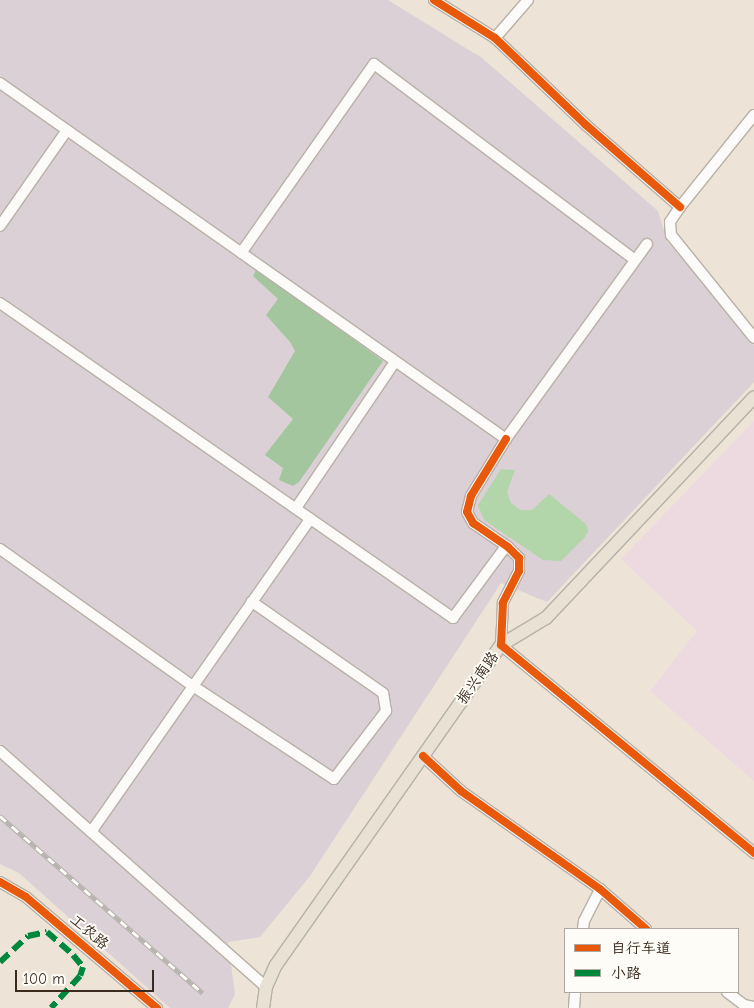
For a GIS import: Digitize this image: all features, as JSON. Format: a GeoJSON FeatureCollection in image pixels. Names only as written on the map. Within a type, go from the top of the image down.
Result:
{"type":"FeatureCollection","features":[{"type":"Feature","properties":{"kind":"main road","name":"振兴南路"},"geometry":{"type":"LineString","coordinates":[[263,1008],[266,987],[276,966],[501,645],[546,618],[754,397]]}},
{"type":"Feature","properties":{"kind":"street"},"geometry":{"type":"LineString","coordinates":[[434,0],[495,38],[586,125],[680,207]]}},
{"type":"Feature","properties":{"kind":"street"},"geometry":{"type":"LineString","coordinates":[[495,38],[528,0]]}},
{"type":"Feature","properties":{"kind":"street"},"geometry":{"type":"LineString","coordinates":[[241,253],[374,64],[635,260]]}},
{"type":"Feature","properties":{"kind":"street"},"geometry":{"type":"LineString","coordinates":[[0,83],[506,439]]}},
{"type":"Feature","properties":{"kind":"street"},"geometry":{"type":"LineString","coordinates":[[754,115],[670,222],[671,236],[754,338]]}},
{"type":"Feature","properties":{"kind":"street"},"geometry":{"type":"LineString","coordinates":[[0,226],[67,130]]}},
{"type":"Feature","properties":{"kind":"street"},"geometry":{"type":"LineString","coordinates":[[647,244],[506,439],[471,496],[467,512],[473,523],[506,546],[519,558],[519,571],[503,603],[501,645],[754,852]]}},
{"type":"Feature","properties":{"kind":"street"},"geometry":{"type":"LineString","coordinates":[[0,303],[454,618],[506,546]]}},
{"type":"Feature","properties":{"kind":"street"},"geometry":{"type":"LineString","coordinates":[[296,508],[396,362]]}},
{"type":"Feature","properties":{"kind":"street"},"geometry":{"type":"LineString","coordinates":[[91,832],[310,518]]}},
{"type":"Feature","properties":{"kind":"street"},"geometry":{"type":"LineString","coordinates":[[0,549],[193,686],[334,779],[386,711],[383,693],[252,602]]}},
{"type":"Feature","properties":{"kind":"street"},"geometry":{"type":"LineString","coordinates":[[0,751],[266,987]]}},
{"type":"Feature","properties":{"kind":"street"},"geometry":{"type":"LineString","coordinates":[[423,756],[461,791],[600,890],[645,928]]}},
{"type":"Feature","properties":{"kind":"street","name":"工农路"},"geometry":{"type":"LineString","coordinates":[[0,882],[26,897],[157,1008]]}},
{"type":"Feature","properties":{"kind":"street"},"geometry":{"type":"LineString","coordinates":[[583,928],[584,921],[600,890]]}},
{"type":"Feature","properties":{"kind":"street"},"geometry":{"type":"LineString","coordinates":[[574,1008],[576,993]]}},
{"type":"Feature","properties":{"kind":"street"},"geometry":{"type":"LineString","coordinates":[[728,993],[744,1005],[754,1007]]}},
{"type":"Feature","properties":{"kind":"shaded area"},"geometry":{"type":"Polygon","coordinates":[[[0,0],[388,0],[482,58],[658,211],[667,241],[754,345],[754,382],[547,602],[501,583],[310,876],[260,937],[228,942],[235,994],[228,1008],[170,1008],[19,873],[0,864],[0,0]]]}},
{"type":"Feature","properties":{"kind":"shaded area"},"geometry":{"type":"Polygon","coordinates":[[[754,421],[754,781],[650,691],[697,631],[621,559],[754,421]]]}},
{"type":"Feature","properties":{"kind":"green space"},"geometry":{"type":"Polygon","coordinates":[[[257,268],[383,361],[299,482],[293,486],[279,480],[283,468],[265,455],[293,419],[268,397],[295,351],[290,342],[266,315],[278,299],[253,276],[257,268]]]}},
{"type":"Feature","properties":{"kind":"green space"},"geometry":{"type":"Polygon","coordinates":[[[501,469],[515,470],[507,492],[511,503],[520,510],[532,510],[549,494],[586,524],[588,531],[585,537],[561,561],[543,560],[484,520],[478,505],[501,469]]]}},
{"type":"Feature","properties":{"kind":"railway"},"geometry":{"type":"LineString","coordinates":[[0,816],[203,993]]}},
{"type":"Feature","properties":{"kind":"marked path"},"geometry":{"type":"LineString","coordinates":[[0,962],[28,936],[47,932],[73,955],[83,967],[80,976],[51,1008]]}},
{"type":"Feature","properties":{"kind":"cycle path"},"geometry":{"type":"LineString","coordinates":[[434,0],[495,38],[586,125],[680,207]]}},
{"type":"Feature","properties":{"kind":"cycle path"},"geometry":{"type":"LineString","coordinates":[[506,439],[471,496],[467,512],[473,523],[508,547],[519,558],[519,571],[503,603],[501,645],[754,853]]}},
{"type":"Feature","properties":{"kind":"cycle path"},"geometry":{"type":"LineString","coordinates":[[423,756],[461,791],[600,889],[645,928]]}},
{"type":"Feature","properties":{"kind":"cycle path"},"geometry":{"type":"LineString","coordinates":[[0,882],[26,897],[157,1008]]}}]}
